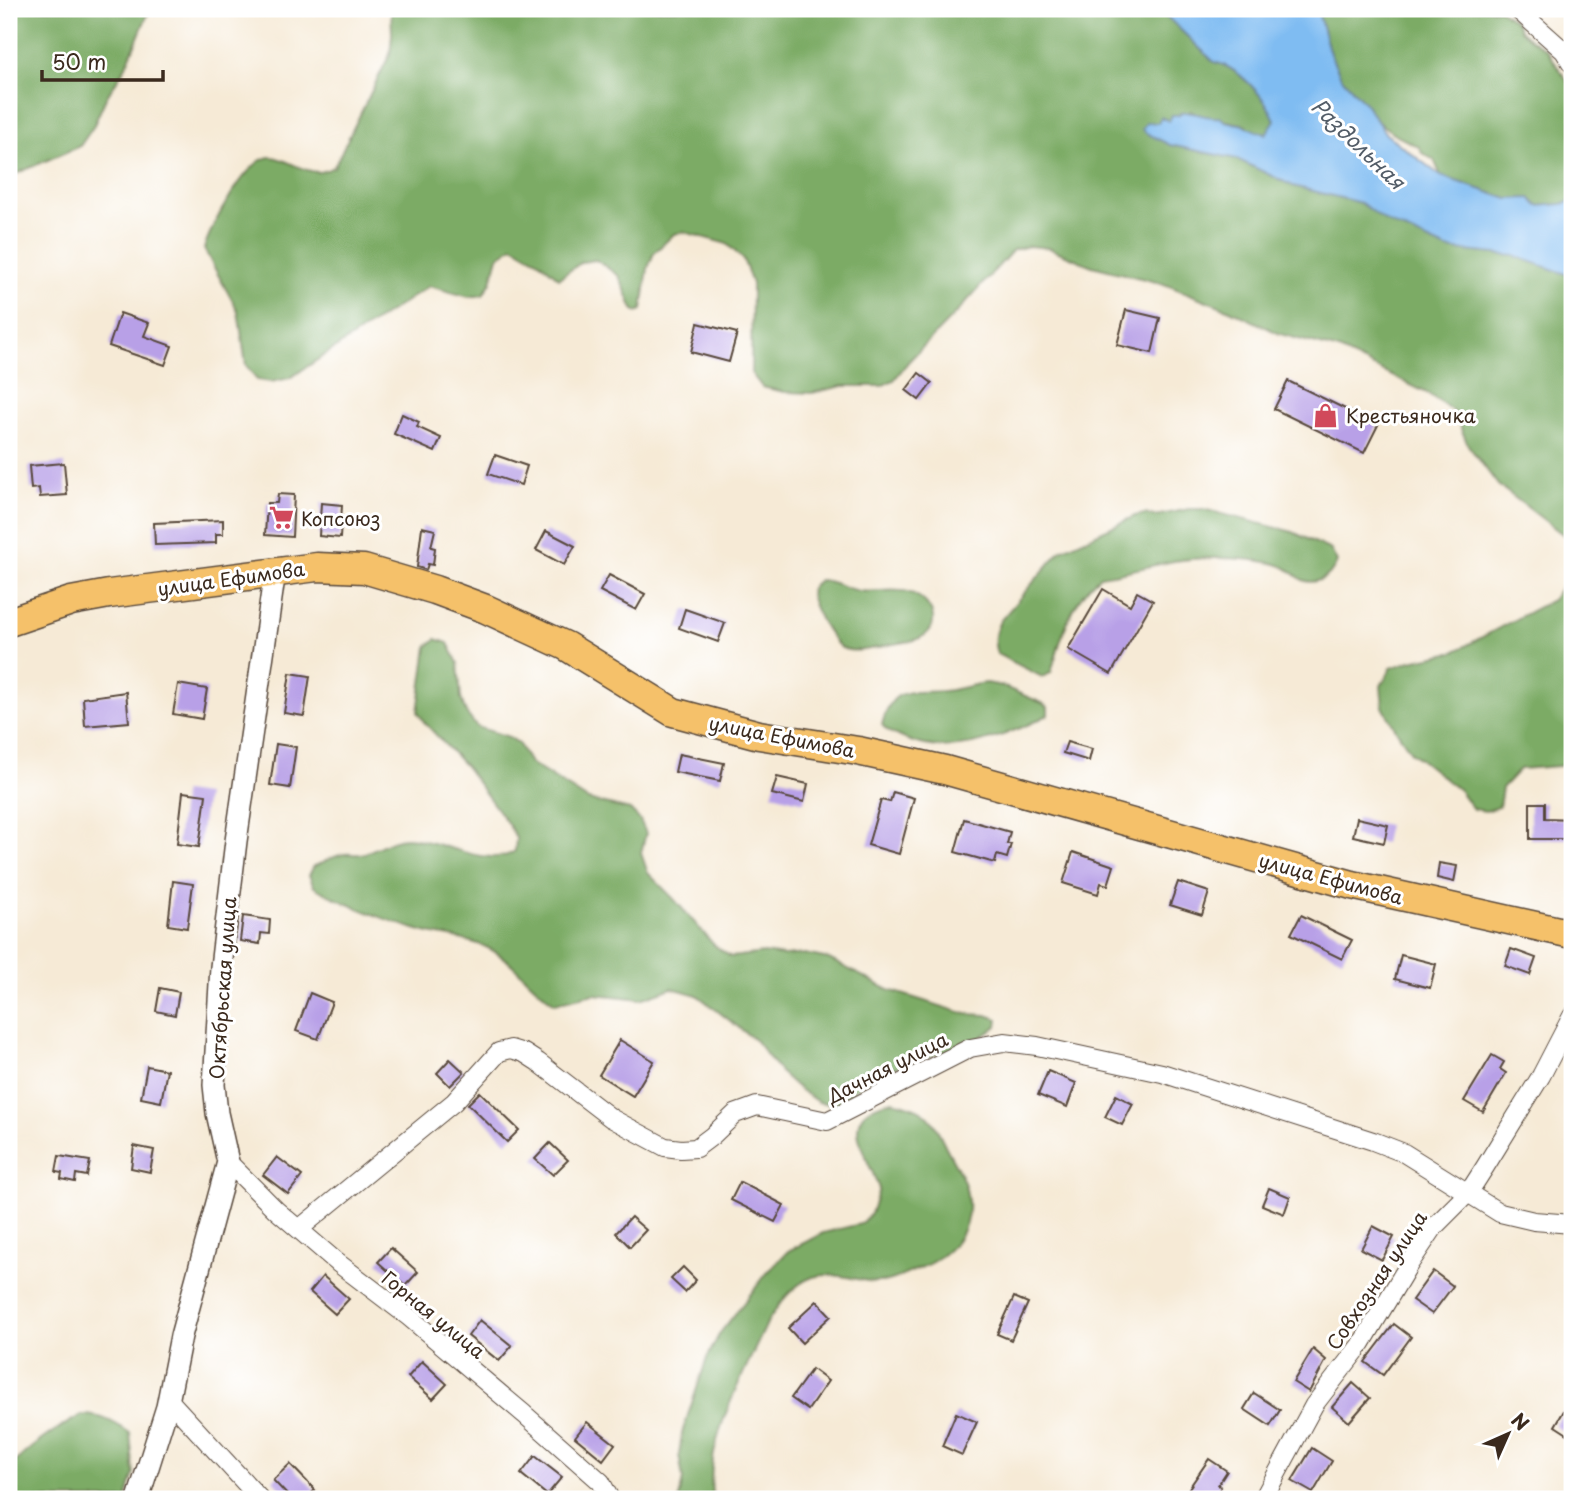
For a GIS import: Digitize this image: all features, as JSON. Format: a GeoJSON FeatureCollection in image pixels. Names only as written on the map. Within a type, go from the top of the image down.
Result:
{"type":"FeatureCollection","features":[{"type":"Feature","properties":{"kind":"main road","name":"улица Ефимова"},"geometry":{"type":"LineString","coordinates":[[9,622],[71,601],[317,566],[364,569],[435,590],[566,646],[673,712],[759,735],[858,751],[945,770],[1352,885],[1572,934]]}},
{"type":"Feature","properties":{"kind":"street"},"geometry":{"type":"LineString","coordinates":[[1517,9],[1564,51],[1572,64]]}},
{"type":"Feature","properties":{"kind":"street","name":"Октябрьская улица"},"geometry":{"type":"LineString","coordinates":[[138,1499],[169,1400],[181,1336],[229,1162],[217,1113],[214,1085],[221,967],[236,841],[275,571]]}},
{"type":"Feature","properties":{"kind":"street","name":"Совхозная улица"},"geometry":{"type":"LineString","coordinates":[[1263,1499],[1314,1405],[1362,1342],[1435,1226],[1469,1192],[1541,1076],[1572,1016]]}},
{"type":"Feature","properties":{"kind":"street","name":"Дачная улица"},"geometry":{"type":"LineString","coordinates":[[299,1229],[454,1102],[499,1052],[511,1049],[538,1062],[611,1118],[665,1147],[681,1149],[696,1148],[735,1114],[757,1106],[827,1121],[970,1048],[1004,1042],[1037,1046],[1162,1073],[1373,1140],[1404,1153],[1500,1213],[1534,1221],[1572,1224]]}},
{"type":"Feature","properties":{"kind":"street","name":"Горная улица"},"geometry":{"type":"LineString","coordinates":[[229,1162],[276,1210],[338,1263],[409,1317],[601,1482],[610,1499]]}},
{"type":"Feature","properties":{"kind":"street"},"geometry":{"type":"LineString","coordinates":[[169,1400],[260,1499]]}},
{"type":"Feature","properties":{"kind":"green space"},"geometry":{"type":"Polygon","coordinates":[[[9,9],[150,9],[126,66],[80,146],[9,177],[9,9]]]}},
{"type":"Feature","properties":{"kind":"green space"},"geometry":{"type":"Polygon","coordinates":[[[391,9],[1159,9],[1214,62],[1242,77],[1265,102],[1276,120],[1266,134],[1254,132],[1246,125],[1197,115],[1191,111],[1170,145],[1237,159],[1293,186],[1361,203],[1387,222],[1447,249],[1515,256],[1572,276],[1572,556],[1569,539],[1498,485],[1468,445],[1454,412],[1427,393],[1339,350],[1280,334],[1230,310],[1164,284],[1092,266],[1049,248],[1029,246],[1013,250],[894,380],[881,386],[843,386],[812,393],[784,392],[762,387],[751,373],[752,284],[743,259],[727,244],[684,232],[674,234],[654,253],[648,268],[642,310],[637,312],[633,309],[619,276],[596,260],[582,262],[559,278],[539,261],[513,246],[498,257],[491,282],[483,295],[469,297],[429,286],[290,378],[271,382],[257,380],[246,365],[238,311],[204,249],[207,239],[231,194],[252,167],[263,159],[278,158],[318,172],[334,167],[390,54],[391,9]]]}},
{"type":"Feature","properties":{"kind":"green space"},"geometry":{"type":"Polygon","coordinates":[[[1317,9],[1499,9],[1516,22],[1529,38],[1546,49],[1572,88],[1572,201],[1538,206],[1530,198],[1508,199],[1441,176],[1434,160],[1422,153],[1419,147],[1378,122],[1341,77],[1330,54],[1317,9]]]}},
{"type":"Feature","properties":{"kind":"green space"},"geometry":{"type":"Polygon","coordinates":[[[1203,509],[1293,532],[1331,550],[1337,562],[1328,575],[1314,582],[1303,580],[1276,564],[1228,558],[1174,561],[1100,576],[1074,608],[1051,673],[1042,677],[997,654],[995,638],[1000,621],[1061,550],[1135,516],[1155,516],[1203,509]]]}},
{"type":"Feature","properties":{"kind":"green space"},"geometry":{"type":"Polygon","coordinates":[[[1572,562],[1572,765],[1520,769],[1502,788],[1499,807],[1486,811],[1473,809],[1459,790],[1412,753],[1383,707],[1381,686],[1391,668],[1410,661],[1454,652],[1552,600],[1562,586],[1572,562]]]}},
{"type":"Feature","properties":{"kind":"green space"},"geometry":{"type":"Polygon","coordinates":[[[819,580],[860,591],[896,590],[915,594],[930,609],[933,623],[921,638],[871,649],[847,650],[826,630],[812,601],[811,588],[819,580]]]}},
{"type":"Feature","properties":{"kind":"green space"},"geometry":{"type":"Polygon","coordinates":[[[436,639],[448,643],[458,663],[461,698],[466,713],[477,727],[509,737],[518,743],[530,763],[588,800],[630,810],[640,820],[646,833],[641,853],[648,873],[714,945],[731,957],[764,953],[784,956],[805,954],[829,959],[889,990],[966,1014],[987,1015],[998,1019],[997,1026],[959,1047],[886,1071],[860,1086],[836,1105],[818,1102],[780,1072],[756,1041],[697,995],[672,988],[641,999],[594,994],[555,1003],[506,960],[488,948],[389,920],[314,887],[309,875],[314,866],[340,855],[366,852],[400,839],[418,839],[491,857],[504,856],[515,851],[516,838],[508,824],[465,766],[418,712],[427,647],[436,639]]]}},
{"type":"Feature","properties":{"kind":"green space"},"geometry":{"type":"Polygon","coordinates":[[[987,683],[1002,686],[1042,703],[1048,707],[1048,715],[996,738],[960,746],[923,745],[892,734],[882,725],[891,702],[904,693],[949,690],[987,683]]]}},
{"type":"Feature","properties":{"kind":"green space"},"geometry":{"type":"Polygon","coordinates":[[[893,1101],[914,1107],[932,1120],[961,1176],[968,1200],[968,1213],[960,1237],[952,1247],[931,1263],[893,1280],[877,1282],[821,1275],[806,1280],[793,1290],[768,1321],[728,1408],[714,1455],[711,1477],[713,1499],[679,1499],[683,1479],[679,1455],[682,1433],[707,1358],[720,1333],[788,1251],[823,1233],[860,1224],[871,1214],[879,1189],[862,1149],[858,1124],[863,1114],[893,1101]]]}},
{"type":"Feature","properties":{"kind":"green space"},"geometry":{"type":"Polygon","coordinates":[[[82,1415],[107,1420],[130,1433],[134,1474],[126,1499],[9,1499],[9,1468],[43,1438],[82,1415]]]}},
{"type":"Feature","properties":{"kind":"water","name":"Раздольная"},"geometry":{"type":"Polygon","coordinates":[[[1159,9],[1317,9],[1330,54],[1341,77],[1364,102],[1386,134],[1441,176],[1508,199],[1530,198],[1538,206],[1572,201],[1572,276],[1515,256],[1447,249],[1387,222],[1361,203],[1293,186],[1237,159],[1170,145],[1144,132],[1142,129],[1147,122],[1158,123],[1161,117],[1169,121],[1172,115],[1182,112],[1220,117],[1266,134],[1275,120],[1265,102],[1242,77],[1214,62],[1159,9]]]}},
{"type":"Feature","properties":{"kind":"building"},"geometry":{"type":"Polygon","coordinates":[[[1126,310],[1160,318],[1152,353],[1117,345],[1126,310]]]}},
{"type":"Feature","properties":{"kind":"building"},"geometry":{"type":"Polygon","coordinates":[[[120,313],[149,323],[144,336],[172,346],[165,365],[109,346],[120,313]]]}},
{"type":"Feature","properties":{"kind":"building"},"geometry":{"type":"Polygon","coordinates":[[[698,323],[737,333],[729,362],[691,352],[698,323]]]}},
{"type":"Feature","properties":{"kind":"building"},"geometry":{"type":"Polygon","coordinates":[[[919,373],[932,383],[919,400],[906,390],[919,373]]]}},
{"type":"Feature","properties":{"kind":"building"},"geometry":{"type":"Polygon","coordinates":[[[1288,381],[1378,425],[1364,453],[1274,409],[1288,381]]]}},
{"type":"Feature","properties":{"kind":"building"},"geometry":{"type":"Polygon","coordinates":[[[402,414],[419,422],[417,427],[441,438],[435,452],[394,434],[402,414]]]}},
{"type":"Feature","properties":{"kind":"building"},"geometry":{"type":"Polygon","coordinates":[[[495,455],[527,466],[521,485],[488,474],[495,455]]]}},
{"type":"Feature","properties":{"kind":"building"},"geometry":{"type":"Polygon","coordinates":[[[64,463],[67,495],[40,497],[39,488],[31,489],[29,466],[64,463]]]}},
{"type":"Feature","properties":{"kind":"building"},"geometry":{"type":"Polygon","coordinates":[[[278,494],[294,495],[292,537],[265,535],[267,503],[277,503],[278,494]]]}},
{"type":"Feature","properties":{"kind":"building"},"geometry":{"type":"Polygon","coordinates":[[[321,503],[342,505],[340,538],[319,536],[321,503]]]}},
{"type":"Feature","properties":{"kind":"building"},"geometry":{"type":"Polygon","coordinates":[[[223,520],[223,534],[216,534],[216,543],[155,545],[154,523],[223,520]]]}},
{"type":"Feature","properties":{"kind":"building"},"geometry":{"type":"Polygon","coordinates":[[[422,527],[435,530],[431,547],[435,548],[433,565],[428,564],[426,570],[417,567],[422,527]]]}},
{"type":"Feature","properties":{"kind":"building"},"geometry":{"type":"Polygon","coordinates":[[[546,531],[575,546],[564,565],[536,550],[546,531]]]}},
{"type":"Feature","properties":{"kind":"building"},"geometry":{"type":"Polygon","coordinates":[[[609,575],[645,594],[636,610],[600,591],[609,575]]]}},
{"type":"Feature","properties":{"kind":"building"},"geometry":{"type":"Polygon","coordinates":[[[1103,589],[1130,605],[1137,592],[1153,601],[1111,674],[1068,649],[1103,589]]]}},
{"type":"Feature","properties":{"kind":"building"},"geometry":{"type":"Polygon","coordinates":[[[685,609],[725,623],[718,642],[679,628],[685,609]]]}},
{"type":"Feature","properties":{"kind":"building"},"geometry":{"type":"Polygon","coordinates":[[[290,673],[310,676],[304,716],[284,713],[290,673]]]}},
{"type":"Feature","properties":{"kind":"building"},"geometry":{"type":"Polygon","coordinates":[[[178,684],[207,689],[202,719],[173,714],[178,684]]]}},
{"type":"Feature","properties":{"kind":"building"},"geometry":{"type":"Polygon","coordinates":[[[126,692],[129,722],[85,726],[83,698],[126,692]]]}},
{"type":"Feature","properties":{"kind":"building"},"geometry":{"type":"Polygon","coordinates":[[[1067,742],[1092,749],[1089,761],[1063,753],[1067,742]]]}},
{"type":"Feature","properties":{"kind":"building"},"geometry":{"type":"Polygon","coordinates":[[[276,744],[296,747],[290,788],[270,785],[276,744]]]}},
{"type":"Feature","properties":{"kind":"building"},"geometry":{"type":"Polygon","coordinates":[[[679,754],[724,763],[720,781],[675,772],[679,754]]]}},
{"type":"Feature","properties":{"kind":"building"},"geometry":{"type":"Polygon","coordinates":[[[777,777],[808,784],[804,802],[772,794],[777,777]]]}},
{"type":"Feature","properties":{"kind":"building"},"geometry":{"type":"Polygon","coordinates":[[[183,792],[206,795],[199,847],[177,844],[183,792]]]}},
{"type":"Feature","properties":{"kind":"building"},"geometry":{"type":"Polygon","coordinates":[[[893,792],[914,798],[899,854],[868,845],[881,800],[890,802],[893,792]]]}},
{"type":"Feature","properties":{"kind":"building"},"geometry":{"type":"Polygon","coordinates":[[[1530,803],[1545,803],[1545,818],[1572,819],[1572,839],[1530,839],[1530,803]]]}},
{"type":"Feature","properties":{"kind":"building"},"geometry":{"type":"Polygon","coordinates":[[[1357,818],[1388,825],[1384,843],[1353,836],[1357,818]]]}},
{"type":"Feature","properties":{"kind":"building"},"geometry":{"type":"Polygon","coordinates":[[[964,819],[1010,832],[1007,844],[1011,844],[1007,858],[997,855],[995,863],[955,852],[964,819]]]}},
{"type":"Feature","properties":{"kind":"building"},"geometry":{"type":"Polygon","coordinates":[[[1073,852],[1114,866],[1108,885],[1101,883],[1098,894],[1063,883],[1073,852]]]}},
{"type":"Feature","properties":{"kind":"building"},"geometry":{"type":"Polygon","coordinates":[[[1439,863],[1457,866],[1454,882],[1437,878],[1439,863]]]}},
{"type":"Feature","properties":{"kind":"building"},"geometry":{"type":"Polygon","coordinates":[[[173,881],[193,884],[187,928],[168,925],[173,881]]]}},
{"type":"Feature","properties":{"kind":"building"},"geometry":{"type":"Polygon","coordinates":[[[1178,882],[1209,892],[1202,915],[1170,905],[1178,882]]]}},
{"type":"Feature","properties":{"kind":"building"},"geometry":{"type":"Polygon","coordinates":[[[1301,915],[1352,940],[1342,959],[1291,934],[1301,915]]]}},
{"type":"Feature","properties":{"kind":"building"},"geometry":{"type":"Polygon","coordinates":[[[243,916],[270,920],[269,934],[261,933],[260,944],[240,941],[243,916]]]}},
{"type":"Feature","properties":{"kind":"building"},"geometry":{"type":"Polygon","coordinates":[[[1511,949],[1536,958],[1530,975],[1505,966],[1511,949]]]}},
{"type":"Feature","properties":{"kind":"building"},"geometry":{"type":"Polygon","coordinates":[[[1401,955],[1436,964],[1430,988],[1395,979],[1401,955]]]}},
{"type":"Feature","properties":{"kind":"building"},"geometry":{"type":"Polygon","coordinates":[[[160,988],[179,992],[175,1015],[156,1011],[160,988]]]}},
{"type":"Feature","properties":{"kind":"building"},"geometry":{"type":"Polygon","coordinates":[[[310,993],[332,1002],[318,1039],[296,1031],[310,993]]]}},
{"type":"Feature","properties":{"kind":"building"},"geometry":{"type":"Polygon","coordinates":[[[620,1040],[654,1061],[633,1096],[599,1075],[620,1040]]]}},
{"type":"Feature","properties":{"kind":"building"},"geometry":{"type":"Polygon","coordinates":[[[1492,1055],[1504,1062],[1500,1069],[1506,1073],[1483,1112],[1464,1101],[1492,1055]]]}},
{"type":"Feature","properties":{"kind":"building"},"geometry":{"type":"Polygon","coordinates":[[[450,1059],[464,1072],[450,1086],[437,1073],[450,1059]]]}},
{"type":"Feature","properties":{"kind":"building"},"geometry":{"type":"Polygon","coordinates":[[[147,1066],[167,1070],[161,1102],[141,1098],[147,1066]]]}},
{"type":"Feature","properties":{"kind":"building"},"geometry":{"type":"Polygon","coordinates":[[[1048,1071],[1076,1083],[1067,1107],[1038,1095],[1048,1071]]]}},
{"type":"Feature","properties":{"kind":"building"},"geometry":{"type":"Polygon","coordinates":[[[480,1092],[519,1130],[507,1142],[468,1104],[480,1092]]]}},
{"type":"Feature","properties":{"kind":"building"},"geometry":{"type":"Polygon","coordinates":[[[1116,1095],[1133,1104],[1122,1125],[1105,1117],[1116,1095]]]}},
{"type":"Feature","properties":{"kind":"building"},"geometry":{"type":"Polygon","coordinates":[[[550,1143],[568,1160],[553,1175],[535,1159],[550,1143]]]}},
{"type":"Feature","properties":{"kind":"building"},"geometry":{"type":"Polygon","coordinates":[[[134,1146],[154,1150],[150,1172],[131,1168],[134,1146]]]}},
{"type":"Feature","properties":{"kind":"building"},"geometry":{"type":"Polygon","coordinates":[[[59,1156],[90,1161],[87,1176],[76,1174],[75,1182],[61,1179],[62,1173],[56,1172],[59,1156]]]}},
{"type":"Feature","properties":{"kind":"building"},"geometry":{"type":"Polygon","coordinates":[[[277,1157],[302,1176],[288,1194],[263,1175],[277,1157]]]}},
{"type":"Feature","properties":{"kind":"building"},"geometry":{"type":"Polygon","coordinates":[[[740,1182],[784,1205],[775,1222],[731,1200],[740,1182]]]}},
{"type":"Feature","properties":{"kind":"building"},"geometry":{"type":"Polygon","coordinates":[[[1269,1188],[1290,1197],[1284,1214],[1262,1205],[1269,1188]]]}},
{"type":"Feature","properties":{"kind":"building"},"geometry":{"type":"Polygon","coordinates":[[[631,1217],[646,1230],[630,1247],[616,1233],[631,1217]]]}},
{"type":"Feature","properties":{"kind":"building"},"geometry":{"type":"Polygon","coordinates":[[[1373,1226],[1394,1237],[1382,1260],[1361,1249],[1373,1226]]]}},
{"type":"Feature","properties":{"kind":"building"},"geometry":{"type":"Polygon","coordinates":[[[391,1248],[418,1272],[405,1286],[378,1262],[391,1248]]]}},
{"type":"Feature","properties":{"kind":"building"},"geometry":{"type":"Polygon","coordinates":[[[683,1267],[696,1280],[685,1292],[671,1279],[683,1267]]]}},
{"type":"Feature","properties":{"kind":"building"},"geometry":{"type":"Polygon","coordinates":[[[1433,1271],[1453,1286],[1432,1314],[1412,1300],[1433,1271]]]}},
{"type":"Feature","properties":{"kind":"building"},"geometry":{"type":"Polygon","coordinates":[[[323,1276],[349,1299],[335,1314],[310,1292],[323,1276]]]}},
{"type":"Feature","properties":{"kind":"building"},"geometry":{"type":"Polygon","coordinates":[[[1014,1297],[1028,1303],[1011,1340],[997,1334],[1014,1297]]]}},
{"type":"Feature","properties":{"kind":"building"},"geometry":{"type":"Polygon","coordinates":[[[817,1301],[831,1316],[802,1343],[788,1328],[817,1301]]]}},
{"type":"Feature","properties":{"kind":"building"},"geometry":{"type":"Polygon","coordinates":[[[480,1320],[512,1346],[499,1361],[468,1336],[480,1320]]]}},
{"type":"Feature","properties":{"kind":"building"},"geometry":{"type":"Polygon","coordinates":[[[1394,1324],[1411,1337],[1383,1375],[1365,1362],[1394,1324]]]}},
{"type":"Feature","properties":{"kind":"building"},"geometry":{"type":"Polygon","coordinates":[[[1313,1349],[1326,1360],[1309,1392],[1293,1382],[1313,1349]]]}},
{"type":"Feature","properties":{"kind":"building"},"geometry":{"type":"Polygon","coordinates":[[[422,1361],[447,1384],[433,1399],[408,1377],[422,1361]]]}},
{"type":"Feature","properties":{"kind":"building"},"geometry":{"type":"Polygon","coordinates":[[[812,1369],[828,1381],[808,1410],[791,1398],[812,1369]]]}},
{"type":"Feature","properties":{"kind":"building"},"geometry":{"type":"Polygon","coordinates":[[[1353,1383],[1370,1398],[1349,1422],[1332,1407],[1353,1383]]]}},
{"type":"Feature","properties":{"kind":"building"},"geometry":{"type":"Polygon","coordinates":[[[1254,1393],[1280,1410],[1270,1426],[1244,1409],[1254,1393]]]}},
{"type":"Feature","properties":{"kind":"building"},"geometry":{"type":"Polygon","coordinates":[[[1572,1397],[1572,1437],[1555,1426],[1572,1397]]]}},
{"type":"Feature","properties":{"kind":"building"},"geometry":{"type":"Polygon","coordinates":[[[956,1413],[977,1422],[962,1455],[942,1446],[956,1413]]]}},
{"type":"Feature","properties":{"kind":"building"},"geometry":{"type":"Polygon","coordinates":[[[587,1422],[615,1444],[603,1460],[575,1437],[587,1422]]]}},
{"type":"Feature","properties":{"kind":"building"},"geometry":{"type":"Polygon","coordinates":[[[1312,1448],[1332,1461],[1313,1493],[1292,1481],[1312,1448]]]}},
{"type":"Feature","properties":{"kind":"building"},"geometry":{"type":"Polygon","coordinates":[[[535,1456],[562,1477],[547,1495],[521,1474],[535,1456]]]}},
{"type":"Feature","properties":{"kind":"building"},"geometry":{"type":"Polygon","coordinates":[[[1209,1459],[1227,1471],[1218,1485],[1221,1487],[1213,1499],[1193,1499],[1185,1494],[1209,1459]]]}},
{"type":"Feature","properties":{"kind":"building"},"geometry":{"type":"Polygon","coordinates":[[[290,1464],[315,1490],[305,1499],[291,1499],[273,1480],[290,1464]]]}},
{"type":"Feature","properties":{"kind":"place","name":"Крестьяночка"},"geometry":{"type":"Point","coordinates":[1326,415]}},
{"type":"Feature","properties":{"kind":"place","name":"Копсоюз"},"geometry":{"type":"Point","coordinates":[281,518]}}]}
